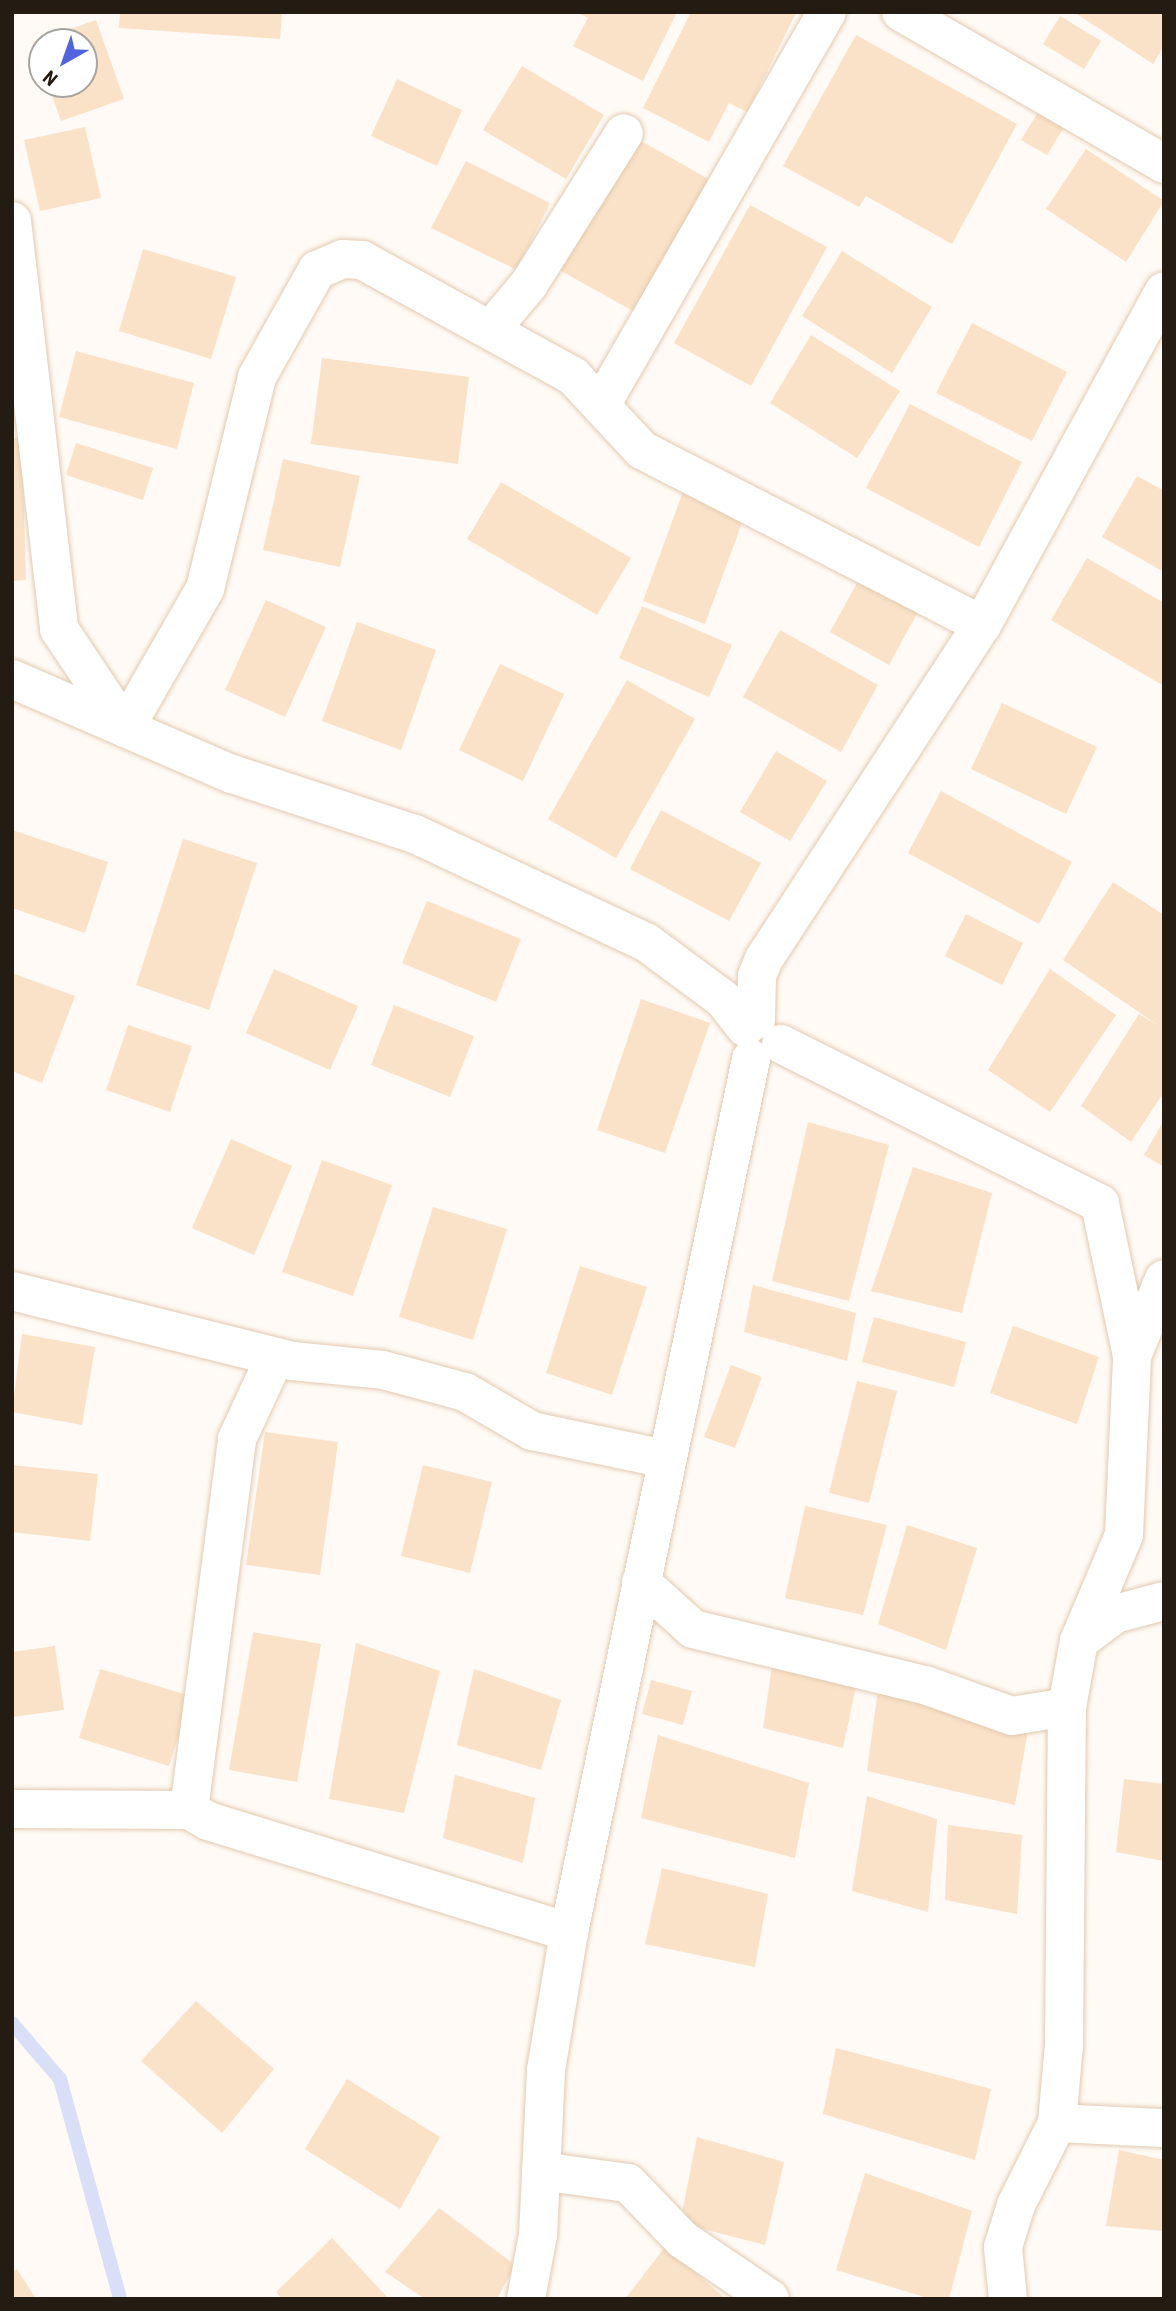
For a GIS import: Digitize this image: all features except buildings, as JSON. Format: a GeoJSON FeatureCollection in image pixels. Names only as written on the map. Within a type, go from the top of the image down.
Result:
{"type":"FeatureCollection","features":[{"type":"Feature","properties":{"kind":"street"},"geometry":{"type":"LineString","coordinates":[[601,405],[827,12]]}},
{"type":"Feature","properties":{"kind":"street"},"geometry":{"type":"LineString","coordinates":[[903,13],[1058,108],[1164,164]]}},
{"type":"Feature","properties":{"kind":"street"},"geometry":{"type":"LineString","coordinates":[[492,327],[529,284],[624,134]]}},
{"type":"Feature","properties":{"kind":"street"},"geometry":{"type":"LineString","coordinates":[[12,221],[59,629],[125,728]]}},
{"type":"Feature","properties":{"kind":"street"},"geometry":{"type":"LineString","coordinates":[[125,728],[205,589],[257,377],[317,270],[343,258],[362,260],[492,327],[573,376],[642,450],[982,625]]}},
{"type":"Feature","properties":{"kind":"street"},"geometry":{"type":"LineString","coordinates":[[526,2299],[538,2235],[546,2070],[569,1932],[666,1459],[758,1038],[757,976],[764,959],[982,625],[1164,290]]}},
{"type":"Feature","properties":{"kind":"street"},"geometry":{"type":"LineString","coordinates":[[12,679],[232,774],[415,834],[646,942],[723,999],[758,1038],[1100,1204],[1132,1356],[1124,1535],[1079,1641],[1067,1707],[1064,2045],[1057,2123],[1016,2205],[1003,2247],[1008,2299]]}},
{"type":"Feature","properties":{"kind":"street"},"geometry":{"type":"LineString","coordinates":[[1132,1356],[1164,1279]]}},
{"type":"Feature","properties":{"kind":"street"},"geometry":{"type":"LineString","coordinates":[[12,1291],[275,1357],[383,1370],[438,1384],[465,1391],[532,1431],[666,1459]]}},
{"type":"Feature","properties":{"kind":"street"},"geometry":{"type":"LineString","coordinates":[[189,1810],[237,1439],[275,1357]]}},
{"type":"Feature","properties":{"kind":"street"},"geometry":{"type":"LineString","coordinates":[[641,1582],[692,1629],[925,1685],[1012,1716],[1067,1707]]}},
{"type":"Feature","properties":{"kind":"street"},"geometry":{"type":"LineString","coordinates":[[1079,1641],[1115,1614],[1164,1601]]}},
{"type":"Feature","properties":{"kind":"street"},"geometry":{"type":"LineString","coordinates":[[12,1810],[189,1810],[208,1821],[569,1932]]}},
{"type":"Feature","properties":{"kind":"street"},"geometry":{"type":"LineString","coordinates":[[1057,2123],[1164,2128]]}},
{"type":"Feature","properties":{"kind":"street"},"geometry":{"type":"LineString","coordinates":[[541,2171],[628,2183],[684,2240],[770,2299]]}},
{"type":"Feature","properties":{"kind":"waterway"},"geometry":{"type":"LineString","coordinates":[[12,2023],[60,2079],[120,2299]]}}]}
